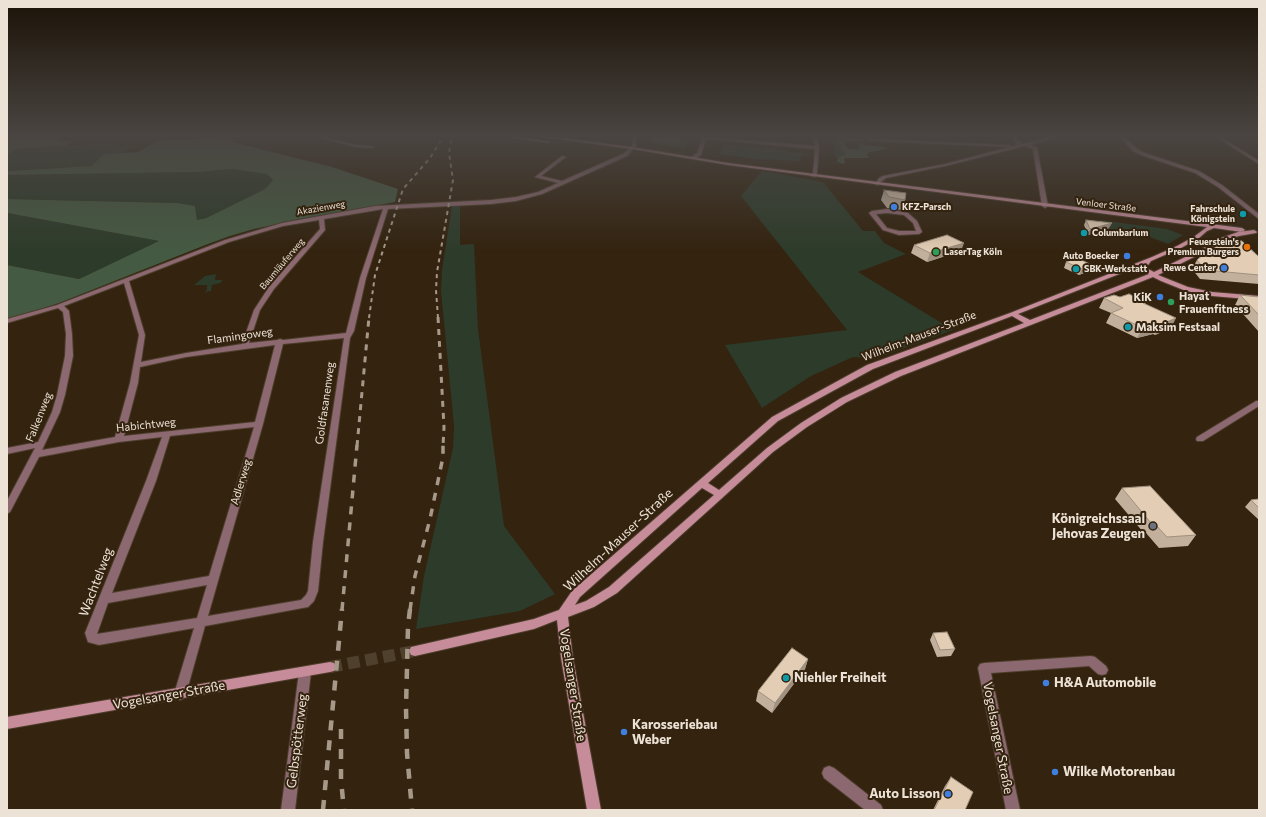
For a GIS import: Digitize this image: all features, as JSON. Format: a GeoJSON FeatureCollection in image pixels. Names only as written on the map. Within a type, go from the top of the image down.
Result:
{"type":"FeatureCollection","features":[{"type":"Feature","properties":{"kind":"street"},"geometry":{"type":"LineString","coordinates":[[540,175],[537,177],[564,183]]}},
{"type":"Feature","properties":{"kind":"street","name":"Akazienweg"},"geometry":{"type":"LineString","coordinates":[[7,321],[59,306],[242,236],[282,225],[320,217],[386,208],[505,201],[540,193],[581,175]]}},
{"type":"Feature","properties":{"kind":"street","name":"Venloer Straße"},"geometry":{"type":"LineString","coordinates":[[807,175],[1257,232]]}},
{"type":"Feature","properties":{"kind":"street"},"geometry":{"type":"LineString","coordinates":[[877,184],[885,177],[895,175]]}},
{"type":"Feature","properties":{"kind":"street"},"geometry":{"type":"LineString","coordinates":[[1040,175],[1045,206]]}},
{"type":"Feature","properties":{"kind":"street"},"geometry":{"type":"LineString","coordinates":[[1202,175],[1220,186],[1259,217]]}},
{"type":"Feature","properties":{"kind":"street","name":"Goldfasanenweg"},"geometry":{"type":"LineString","coordinates":[[200,622],[304,604],[310,598],[313,591],[318,542],[348,335],[363,278],[386,208]]}},
{"type":"Feature","properties":{"kind":"street"},"geometry":{"type":"LineString","coordinates":[[887,211],[906,214],[915,222],[919,232],[899,233],[885,229],[872,213],[887,211]]}},
{"type":"Feature","properties":{"kind":"street","name":"Baumläuferweg"},"geometry":{"type":"LineString","coordinates":[[245,346],[257,310],[271,288],[322,229],[320,217]]}},
{"type":"Feature","properties":{"kind":"street","name":"Venloer Straße"},"geometry":{"type":"LineString","coordinates":[[1161,221],[1188,228],[1199,236]]}},
{"type":"Feature","properties":{"kind":"street","name":"Wilhelm-Mauser-Straße"},"geometry":{"type":"LineString","coordinates":[[562,614],[576,594],[772,421],[836,384],[870,367],[1012,314],[1152,259],[1199,236],[1205,230],[1212,227]]}},
{"type":"Feature","properties":{"kind":"street"},"geometry":{"type":"LineString","coordinates":[[1219,228],[1224,231],[1223,238]]}},
{"type":"Feature","properties":{"kind":"street","name":"Wilhelm-Mauser-Straße"},"geometry":{"type":"LineString","coordinates":[[562,614],[590,604],[613,590],[719,494],[786,438],[844,400],[898,374],[1153,275],[1223,238],[1238,234],[1257,232]]}},
{"type":"Feature","properties":{"kind":"street"},"geometry":{"type":"LineString","coordinates":[[1199,236],[1214,243]]}},
{"type":"Feature","properties":{"kind":"street"},"geometry":{"type":"LineString","coordinates":[[1152,259],[1142,268],[1153,275],[1186,289],[1198,292],[1259,298]]}},
{"type":"Feature","properties":{"kind":"street"},"geometry":{"type":"LineString","coordinates":[[1161,271],[1164,276],[1186,286],[1228,295]]}},
{"type":"Feature","properties":{"kind":"street"},"geometry":{"type":"LineString","coordinates":[[119,439],[137,365],[142,335],[126,280]]}},
{"type":"Feature","properties":{"kind":"street","name":"Falkenweg"},"geometry":{"type":"LineString","coordinates":[[7,510],[37,454],[56,412],[69,356],[68,321],[66,311],[59,306]]}},
{"type":"Feature","properties":{"kind":"street"},"geometry":{"type":"LineString","coordinates":[[1012,314],[1030,323]]}},
{"type":"Feature","properties":{"kind":"street","name":"Flamingoweg"},"geometry":{"type":"LineString","coordinates":[[137,365],[192,354],[280,341],[348,335]]}},
{"type":"Feature","properties":{"kind":"street","name":"Adlerweg"},"geometry":{"type":"LineString","coordinates":[[180,694],[212,580],[259,424],[280,341]]}},
{"type":"Feature","properties":{"kind":"street"},"geometry":{"type":"LineString","coordinates":[[1200,439],[1259,403]]}},
{"type":"Feature","properties":{"kind":"street","name":"Habichtweg"},"geometry":{"type":"LineString","coordinates":[[37,454],[119,439],[259,424]]}},
{"type":"Feature","properties":{"kind":"street","name":"Wachtelweg"},"geometry":{"type":"LineString","coordinates":[[167,434],[151,481],[91,633],[92,638],[99,640],[200,622]]}},
{"type":"Feature","properties":{"kind":"street"},"geometry":{"type":"LineString","coordinates":[[7,451],[41,444]]}},
{"type":"Feature","properties":{"kind":"street"},"geometry":{"type":"LineString","coordinates":[[701,483],[719,494]]}},
{"type":"Feature","properties":{"kind":"street"},"geometry":{"type":"LineString","coordinates":[[104,599],[212,580]]}},
{"type":"Feature","properties":{"kind":"street","name":"Vogelsanger Straße"},"geometry":{"type":"LineString","coordinates":[[415,651],[505,632],[562,614],[567,658],[594,810]]}},
{"type":"Feature","properties":{"kind":"street","name":"Vogelsanger Straße"},"geometry":{"type":"LineString","coordinates":[[1013,810],[984,668],[1091,661],[1102,670]]}},
{"type":"Feature","properties":{"kind":"street","name":"Vogelsanger Straße"},"geometry":{"type":"LineString","coordinates":[[7,723],[330,667]]}},
{"type":"Feature","properties":{"kind":"street","name":"Gelbspötterweg"},"geometry":{"type":"LineString","coordinates":[[288,810],[305,672]]}},
{"type":"Feature","properties":{"kind":"street"},"geometry":{"type":"LineString","coordinates":[[829,773],[876,810]]}},
{"type":"Feature","properties":{"kind":"green space"},"geometry":{"type":"Polygon","coordinates":[[[7,175],[268,175],[273,180],[265,189],[206,218],[197,220],[195,206],[178,203],[7,199],[7,175]]]}},
{"type":"Feature","properties":{"kind":"green space"},"geometry":{"type":"Polygon","coordinates":[[[268,175],[356,175],[398,189],[395,202],[297,220],[254,229],[230,236],[59,303],[13,318],[7,318],[7,265],[79,279],[159,241],[7,213],[7,199],[178,203],[195,206],[197,220],[206,218],[265,189],[273,180],[268,175]]]}},
{"type":"Feature","properties":{"kind":"green space"},"geometry":{"type":"Polygon","coordinates":[[[759,175],[785,175],[823,182],[863,231],[875,231],[884,243],[906,254],[858,272],[953,330],[875,359],[853,357],[811,376],[762,408],[725,345],[847,330],[741,196],[759,175]]]}},
{"type":"Feature","properties":{"kind":"green space"},"geometry":{"type":"Polygon","coordinates":[[[452,206],[460,206],[460,245],[474,244],[478,329],[504,526],[555,594],[520,611],[416,629],[424,576],[453,448],[454,426],[441,291],[442,270],[452,206]]]}},
{"type":"Feature","properties":{"kind":"green space"},"geometry":{"type":"Polygon","coordinates":[[[7,213],[160,241],[79,279],[7,265],[7,213]]]}},
{"type":"Feature","properties":{"kind":"green space"},"geometry":{"type":"Polygon","coordinates":[[[1099,220],[1167,229],[1183,235],[1168,244],[1140,233],[1101,228],[1099,220]]]}},
{"type":"Feature","properties":{"kind":"green space"},"geometry":{"type":"Polygon","coordinates":[[[216,274],[215,280],[223,280],[220,283],[212,285],[211,291],[205,292],[207,285],[194,285],[205,276],[216,274]]]}},
{"type":"Feature","properties":{"kind":"building"},"geometry":{"type":"Polygon","coordinates":[[[884,190],[906,193],[905,200],[889,197],[884,190]]]}},
{"type":"Feature","properties":{"kind":"building"},"geometry":{"type":"Polygon","coordinates":[[[1086,220],[1112,223],[1090,229],[1086,220]]]}},
{"type":"Feature","properties":{"kind":"building"},"geometry":{"type":"Polygon","coordinates":[[[947,235],[964,243],[930,253],[914,245],[947,235]]]}},
{"type":"Feature","properties":{"kind":"building"},"geometry":{"type":"Polygon","coordinates":[[[1226,239],[1242,241],[1259,257],[1259,275],[1205,270],[1197,260],[1207,251],[1213,252],[1216,245],[1220,246],[1226,239]]]}},
{"type":"Feature","properties":{"kind":"building"},"geometry":{"type":"Polygon","coordinates":[[[1077,258],[1092,265],[1082,269],[1066,262],[1077,258]]]}},
{"type":"Feature","properties":{"kind":"building"},"geometry":{"type":"Polygon","coordinates":[[[1129,294],[1146,302],[1143,303],[1176,318],[1160,325],[1158,324],[1143,328],[1111,313],[1123,308],[1104,298],[1114,295],[1120,297],[1129,294]]]}},
{"type":"Feature","properties":{"kind":"building"},"geometry":{"type":"Polygon","coordinates":[[[1240,295],[1259,297],[1259,315],[1240,295]]]}},
{"type":"Feature","properties":{"kind":"building"},"geometry":{"type":"Polygon","coordinates":[[[1150,486],[1196,535],[1167,537],[1153,522],[1151,523],[1122,488],[1150,486]]]}},
{"type":"Feature","properties":{"kind":"building"},"geometry":{"type":"Polygon","coordinates":[[[1259,499],[1259,508],[1251,500],[1259,499]]]}},
{"type":"Feature","properties":{"kind":"building"},"geometry":{"type":"Polygon","coordinates":[[[947,632],[955,649],[940,650],[933,633],[947,632]]]}},
{"type":"Feature","properties":{"kind":"building","name":"Niehler Freiheit"},"geometry":{"type":"Polygon","coordinates":[[[792,648],[808,659],[775,703],[758,691],[792,648]]]}},
{"type":"Feature","properties":{"kind":"building"},"geometry":{"type":"Polygon","coordinates":[[[951,777],[973,792],[965,810],[934,810],[951,777]]]}},
{"type":"Feature","properties":{"kind":"tunnel"},"geometry":{"type":"LineString","coordinates":[[330,667],[415,651]]}},
{"type":"Feature","properties":{"kind":"railway"},"geometry":{"type":"LineString","coordinates":[[369,318],[375,275],[403,189],[415,175]]}},
{"type":"Feature","properties":{"kind":"railway"},"geometry":{"type":"LineString","coordinates":[[438,318],[436,290],[437,272],[453,180],[452,175]]}},
{"type":"Feature","properties":{"kind":"railway"},"geometry":{"type":"LineString","coordinates":[[357,446],[369,317]]}},
{"type":"Feature","properties":{"kind":"railway"},"geometry":{"type":"LineString","coordinates":[[438,317],[444,427],[443,446]]}},
{"type":"Feature","properties":{"kind":"railway"},"geometry":{"type":"LineString","coordinates":[[342,610],[357,445]]}},
{"type":"Feature","properties":{"kind":"railway"},"geometry":{"type":"LineString","coordinates":[[410,610],[415,576],[430,519],[443,457],[443,446]]}},
{"type":"Feature","properties":{"kind":"railway"},"geometry":{"type":"LineString","coordinates":[[323,810],[342,609]]}},
{"type":"Feature","properties":{"kind":"railway"},"geometry":{"type":"LineString","coordinates":[[410,609],[408,626],[406,708],[407,753],[412,810]]}},
{"type":"Feature","properties":{"kind":"railway"},"geometry":{"type":"LineString","coordinates":[[341,729],[341,780],[344,810]]}},
{"type":"Feature","properties":{"kind":"place","name":"KFZ-Parsch"},"geometry":{"type":"Point","coordinates":[894,207]}},
{"type":"Feature","properties":{"kind":"place","name":"Fahrschule Königstein"},"geometry":{"type":"Point","coordinates":[1243,214]}},
{"type":"Feature","properties":{"kind":"place","name":"Columbarium"},"geometry":{"type":"Point","coordinates":[1084,233]}},
{"type":"Feature","properties":{"kind":"place","name":"Feuerstein's Premium Burgers"},"geometry":{"type":"Point","coordinates":[1247,247]}},
{"type":"Feature","properties":{"kind":"place","name":"LaserTag Köln"},"geometry":{"type":"Point","coordinates":[936,252]}},
{"type":"Feature","properties":{"kind":"place","name":"Auto Boecker"},"geometry":{"type":"Point","coordinates":[1127,256]}},
{"type":"Feature","properties":{"kind":"place","name":"Rewe Center"},"geometry":{"type":"Point","coordinates":[1224,268]}},
{"type":"Feature","properties":{"kind":"place","name":"SBK-Werkstatt"},"geometry":{"type":"Point","coordinates":[1076,269]}},
{"type":"Feature","properties":{"kind":"place","name":"KiK"},"geometry":{"type":"Point","coordinates":[1160,297]}},
{"type":"Feature","properties":{"kind":"place","name":"Hayat Frauenfitness"},"geometry":{"type":"Point","coordinates":[1171,302]}},
{"type":"Feature","properties":{"kind":"place","name":"Maksim Festsaal"},"geometry":{"type":"Point","coordinates":[1128,327]}},
{"type":"Feature","properties":{"kind":"place","name":"Königreichssaal Jehovas Zeugen"},"geometry":{"type":"Point","coordinates":[1153,526]}},
{"type":"Feature","properties":{"kind":"place","name":"Niehler Freiheit"},"geometry":{"type":"Point","coordinates":[786,678]}},
{"type":"Feature","properties":{"kind":"place","name":"H&A Automobile"},"geometry":{"type":"Point","coordinates":[1046,683]}},
{"type":"Feature","properties":{"kind":"place","name":"Karosseriebau Weber"},"geometry":{"type":"Point","coordinates":[624,732]}},
{"type":"Feature","properties":{"kind":"place","name":"Wilke Motorenbau"},"geometry":{"type":"Point","coordinates":[1055,772]}},
{"type":"Feature","properties":{"kind":"place","name":"Auto Lisson"},"geometry":{"type":"Point","coordinates":[948,794]}}]}
